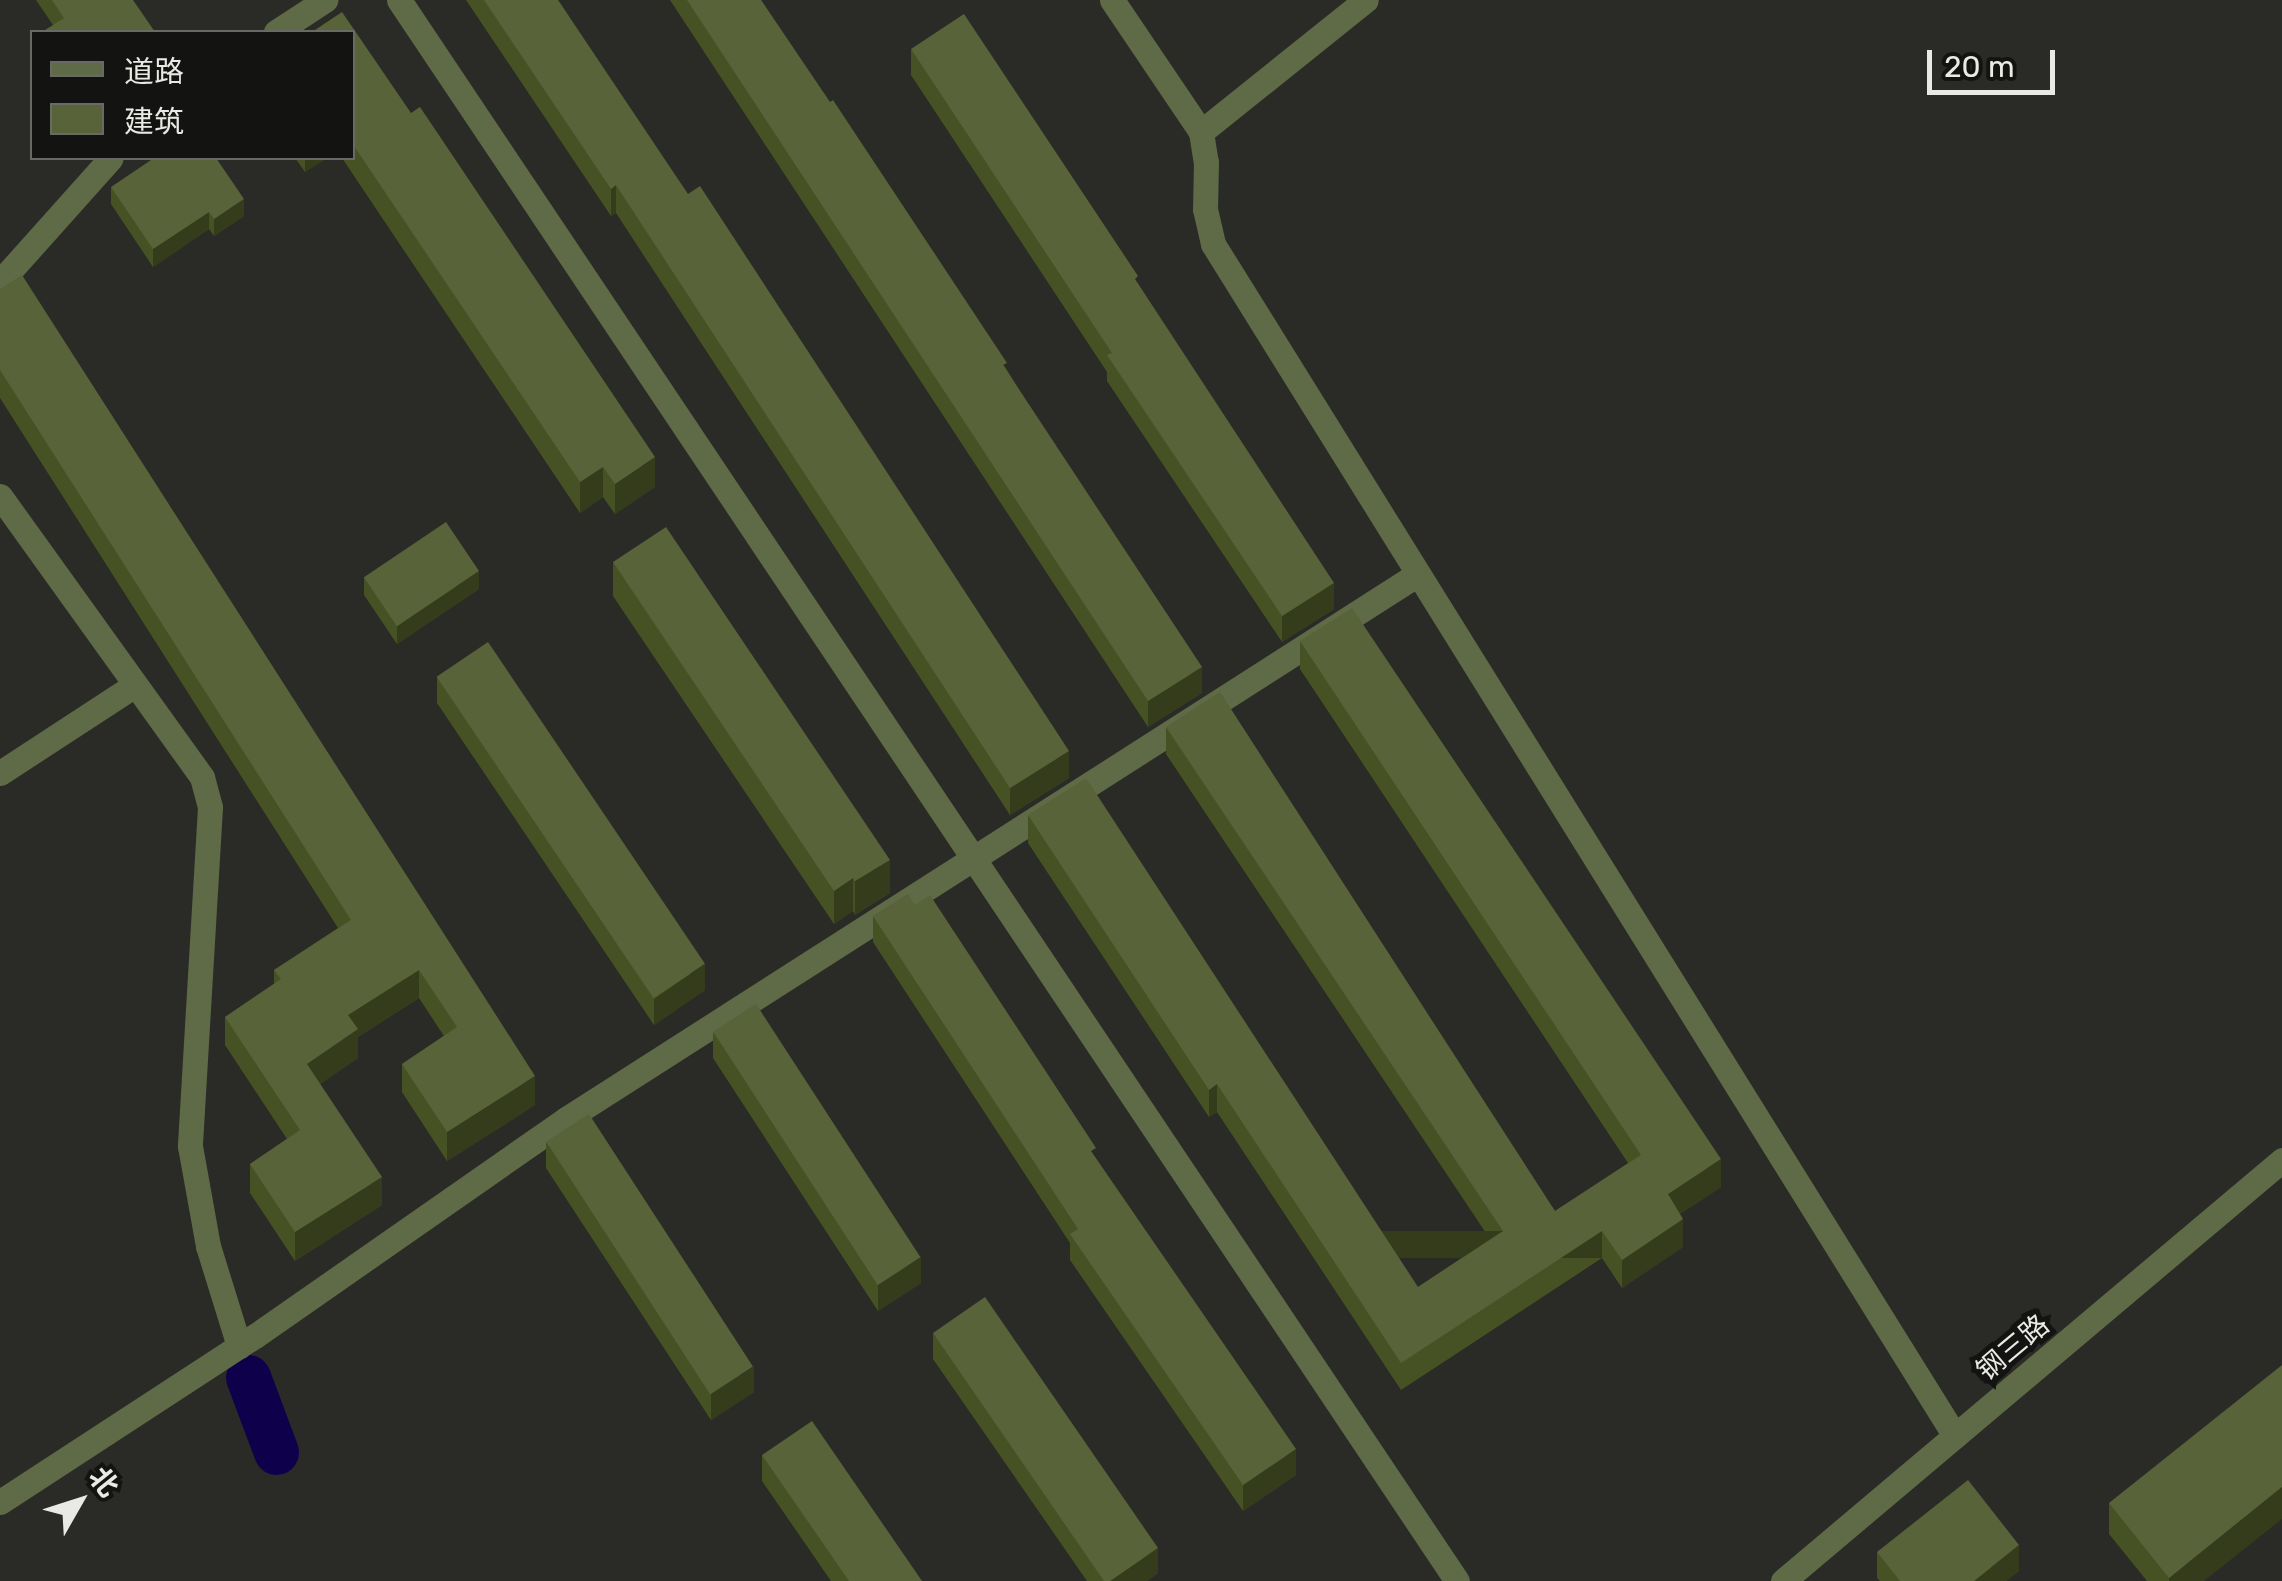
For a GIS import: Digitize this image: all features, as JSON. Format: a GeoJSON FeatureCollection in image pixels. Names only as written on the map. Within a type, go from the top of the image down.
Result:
{"type":"FeatureCollection","features":[{"type":"Feature","properties":{"kind":"street"},"geometry":{"type":"LineString","coordinates":[[279,30],[325,0]]}},
{"type":"Feature","properties":{"kind":"street"},"geometry":{"type":"LineString","coordinates":[[399,0],[1456,1581]]}},
{"type":"Feature","properties":{"kind":"street"},"geometry":{"type":"LineString","coordinates":[[1112,0],[1201,132],[1206,162],[1205,209],[1212,244],[1955,1436]]}},
{"type":"Feature","properties":{"kind":"street"},"geometry":{"type":"LineString","coordinates":[[1201,132],[1366,0]]}},
{"type":"Feature","properties":{"kind":"street"},"geometry":{"type":"LineString","coordinates":[[0,282],[109,160]]}},
{"type":"Feature","properties":{"kind":"street"},"geometry":{"type":"LineString","coordinates":[[0,496],[202,777],[210,808],[190,1146],[208,1246],[239,1346]]}},
{"type":"Feature","properties":{"kind":"street"},"geometry":{"type":"LineString","coordinates":[[0,1502],[239,1346],[566,1119],[1418,574]]}},
{"type":"Feature","properties":{"kind":"street"},"geometry":{"type":"LineString","coordinates":[[0,772],[135,685]]}},
{"type":"Feature","properties":{"kind":"street","name":"钢三路"},"geometry":{"type":"LineString","coordinates":[[1783,1581],[2282,1160]]}},
{"type":"Feature","properties":{"kind":"building"},"geometry":{"type":"Polygon","coordinates":[[[52,0],[133,0],[154,30],[45,30],[64,18],[52,0]]]}},
{"type":"Feature","properties":{"kind":"building"},"geometry":{"type":"Polygon","coordinates":[[[484,0],[558,0],[688,194],[700,186],[1069,751],[1010,788],[616,185],[611,189],[484,0]]]}},
{"type":"Feature","properties":{"kind":"building"},"geometry":{"type":"Polygon","coordinates":[[[687,0],[761,0],[830,102],[833,100],[1007,363],[1003,365],[1202,667],[1148,701],[687,0]]]}},
{"type":"Feature","properties":{"kind":"building"},"geometry":{"type":"Polygon","coordinates":[[[342,12],[354,30],[315,30],[342,12]]]}},
{"type":"Feature","properties":{"kind":"building"},"geometry":{"type":"Polygon","coordinates":[[[964,14],[1138,276],[1135,279],[1334,583],[1282,616],[1107,355],[1112,353],[911,49],[964,14]]]}},
{"type":"Feature","properties":{"kind":"building"},"geometry":{"type":"Polygon","coordinates":[[[355,31],[411,113],[420,107],[655,457],[615,484],[603,467],[580,482],[355,147],[355,31]]]}},
{"type":"Feature","properties":{"kind":"building"},"geometry":{"type":"Polygon","coordinates":[[[151,160],[217,160],[244,199],[214,219],[209,212],[153,249],[111,187],[151,160]]]}},
{"type":"Feature","properties":{"kind":"building"},"geometry":{"type":"Polygon","coordinates":[[[22,275],[535,1076],[447,1132],[402,1064],[457,1027],[419,970],[348,1015],[358,1029],[307,1064],[382,1177],[295,1232],[250,1164],[300,1130],[225,1017],[281,979],[274,970],[351,920],[0,370],[0,289],[22,275]]]}},
{"type":"Feature","properties":{"kind":"building"},"geometry":{"type":"Polygon","coordinates":[[[446,522],[479,571],[397,626],[364,577],[446,522]]]}},
{"type":"Feature","properties":{"kind":"building"},"geometry":{"type":"Polygon","coordinates":[[[666,527],[890,860],[834,891],[613,562],[666,527]]]}},
{"type":"Feature","properties":{"kind":"building"},"geometry":{"type":"Polygon","coordinates":[[[1352,608],[1721,1159],[1668,1194],[1683,1219],[1622,1260],[1602,1231],[1401,1363],[1217,1084],[1209,1090],[1028,815],[1086,778],[1418,1287],[1503,1231],[1166,727],[1220,692],[1555,1211],[1641,1155],[1300,641],[1352,608]]]}},
{"type":"Feature","properties":{"kind":"building"},"geometry":{"type":"Polygon","coordinates":[[[488,642],[705,964],[654,998],[437,677],[488,642]]]}},
{"type":"Feature","properties":{"kind":"building"},"geometry":{"type":"Polygon","coordinates":[[[908,894],[915,905],[930,895],[1096,1148],[1091,1151],[1296,1449],[1243,1485],[1070,1234],[1078,1229],[873,916],[908,894]]]}},
{"type":"Feature","properties":{"kind":"building"},"geometry":{"type":"Polygon","coordinates":[[[756,1004],[920,1257],[878,1285],[713,1032],[756,1004]]]}},
{"type":"Feature","properties":{"kind":"building"},"geometry":{"type":"Polygon","coordinates":[[[589,1114],[753,1366],[710,1394],[546,1142],[589,1114]]]}},
{"type":"Feature","properties":{"kind":"building"},"geometry":{"type":"Polygon","coordinates":[[[985,1297],[1158,1548],[1110,1581],[1104,1581],[933,1333],[985,1297]]]}},
{"type":"Feature","properties":{"kind":"building"},"geometry":{"type":"Polygon","coordinates":[[[2282,1365],[2282,1487],[2169,1578],[2109,1503],[2282,1365]]]}},
{"type":"Feature","properties":{"kind":"building"},"geometry":{"type":"Polygon","coordinates":[[[812,1421],[922,1581],[849,1581],[762,1455],[812,1421]]]}},
{"type":"Feature","properties":{"kind":"building"},"geometry":{"type":"Polygon","coordinates":[[[1968,1480],[2019,1545],[1974,1581],[1900,1581],[1877,1552],[1968,1480]]]}},
{"type":"Feature","properties":{"kind":"waterway"},"geometry":{"type":"LineString","coordinates":[[248,1377],[276,1452]]}}]}
